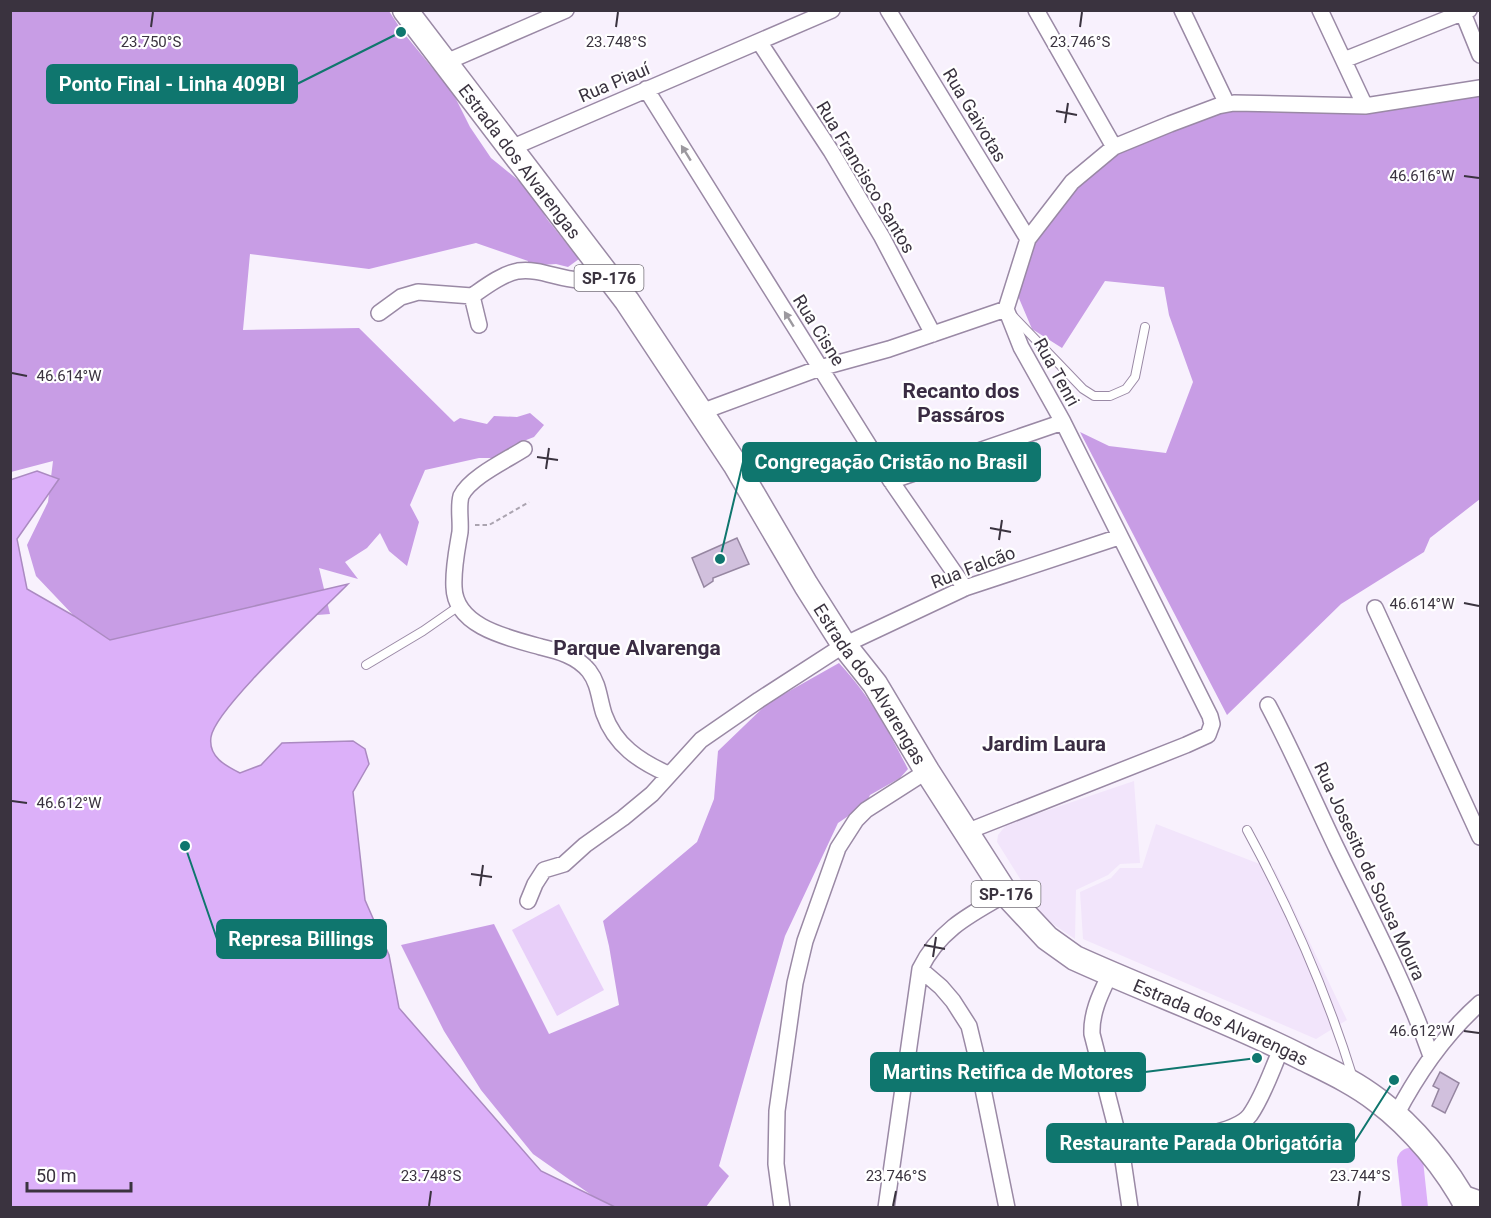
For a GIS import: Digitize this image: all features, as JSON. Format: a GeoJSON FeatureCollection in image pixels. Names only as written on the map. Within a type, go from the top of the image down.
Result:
{"type":"FeatureCollection","features":[{"type":"Feature","properties":{"kind":"main road","name":"Estrada dos Alvarengas"},"geometry":{"type":"LineString","coordinates":[[405,10],[658,346],[735,464],[844,645],[875,684],[927,771],[1006,894],[1047,938],[1075,958],[1282,1047],[1375,1098],[1396,1116],[1470,1200]]}},
{"type":"Feature","properties":{"kind":"street"},"geometry":{"type":"LineString","coordinates":[[444,63],[566,10]]}},
{"type":"Feature","properties":{"kind":"street","name":"Rua Piauí"},"geometry":{"type":"LineString","coordinates":[[511,148],[646,89],[760,43],[832,10]]}},
{"type":"Feature","properties":{"kind":"street","name":"Rua Gaivotas"},"geometry":{"type":"LineString","coordinates":[[888,10],[1028,239]]}},
{"type":"Feature","properties":{"kind":"street"},"geometry":{"type":"LineString","coordinates":[[1036,10],[1114,147]]}},
{"type":"Feature","properties":{"kind":"street"},"geometry":{"type":"LineString","coordinates":[[1182,10],[1227,104]]}},
{"type":"Feature","properties":{"kind":"street"},"geometry":{"type":"LineString","coordinates":[[1320,10],[1365,106]]}},
{"type":"Feature","properties":{"kind":"street"},"geometry":{"type":"LineString","coordinates":[[1344,60],[1466,12],[1480,55]]}},
{"type":"Feature","properties":{"kind":"street","name":"Rua Francisco Santos"},"geometry":{"type":"LineString","coordinates":[[760,43],[831,151],[882,237],[933,334]]}},
{"type":"Feature","properties":{"kind":"street"},"geometry":{"type":"LineString","coordinates":[[701,412],[820,368],[1006,309],[1028,239],[1064,190],[1114,147],[1227,104],[1365,106],[1480,88]]}},
{"type":"Feature","properties":{"kind":"street","name":"Rua Cisne"},"geometry":{"type":"LineString","coordinates":[[646,89],[891,481],[965,588]]}},
{"type":"Feature","properties":{"kind":"street"},"geometry":{"type":"LineString","coordinates":[[379,313],[401,297],[418,292],[472,296],[486,286],[519,271],[537,271],[580,280],[606,274]]}},
{"type":"Feature","properties":{"kind":"street"},"geometry":{"type":"LineString","coordinates":[[472,296],[479,325]]}},
{"type":"Feature","properties":{"kind":"street","name":"Rua Tenri"},"geometry":{"type":"LineString","coordinates":[[966,832],[1186,745],[1208,735],[1212,724],[1063,423],[1021,347],[1008,320],[1006,309]]}},
{"type":"Feature","properties":{"kind":"street"},"geometry":{"type":"LineString","coordinates":[[891,481],[1063,423]]}},
{"type":"Feature","properties":{"kind":"street"},"geometry":{"type":"LineString","coordinates":[[524,449],[479,478],[463,492],[460,501],[454,587],[459,606],[469,618],[482,627],[519,641],[566,654],[579,662],[596,682],[612,732],[624,747],[649,765],[668,774]]}},
{"type":"Feature","properties":{"kind":"street","name":"Rua Falcão"},"geometry":{"type":"LineString","coordinates":[[528,901],[544,870],[564,864],[652,794],[701,740],[844,645],[965,588],[1119,537]]}},
{"type":"Feature","properties":{"kind":"street"},"geometry":{"type":"LineString","coordinates":[[1375,608],[1480,837]]}},
{"type":"Feature","properties":{"kind":"street","name":"Rua Josesito de Sousa Moura"},"geometry":{"type":"LineString","coordinates":[[1268,705],[1410,1001],[1431,1056]]}},
{"type":"Feature","properties":{"kind":"street"},"geometry":{"type":"LineString","coordinates":[[782,1208],[776,1164],[777,1111],[795,982],[805,941],[838,848],[856,820],[866,810],[927,771]]}},
{"type":"Feature","properties":{"kind":"street"},"geometry":{"type":"LineString","coordinates":[[886,1208],[920,969],[928,953],[945,933],[969,915],[1006,894]]}},
{"type":"Feature","properties":{"kind":"street"},"geometry":{"type":"LineString","coordinates":[[920,969],[941,987],[969,1026],[1007,1208]]}},
{"type":"Feature","properties":{"kind":"street"},"geometry":{"type":"LineString","coordinates":[[1110,974],[1095,1007],[1092,1034],[1121,1147],[1130,1208]]}},
{"type":"Feature","properties":{"kind":"street"},"geometry":{"type":"LineString","coordinates":[[1396,1116],[1413,1082],[1431,1056],[1480,1003]]}},
{"type":"Feature","properties":{"kind":"street"},"geometry":{"type":"LineString","coordinates":[[1121,1147],[1209,1135],[1239,1125],[1249,1116],[1255,1106],[1282,1047]]}},
{"type":"Feature","properties":{"kind":"lane"},"geometry":{"type":"LineString","coordinates":[[1006,309],[1083,388],[1094,396],[1110,396],[1126,389],[1135,378],[1145,327]]}},
{"type":"Feature","properties":{"kind":"lane"},"geometry":{"type":"LineString","coordinates":[[366,665],[423,631],[459,606]]}},
{"type":"Feature","properties":{"kind":"lane"},"geometry":{"type":"LineString","coordinates":[[1247,830],[1288,908],[1322,985],[1355,1085]]}},
{"type":"Feature","properties":{"kind":"path"},"geometry":{"type":"LineString","coordinates":[[460,522],[478,526],[489,525],[529,502]]}},
{"type":"Feature","properties":{"kind":"shaded area"},"geometry":{"type":"Polygon","coordinates":[[[11,11],[389,11],[402,31],[453,93],[470,127],[491,158],[529,189],[547,219],[579,259],[568,267],[556,264],[527,266],[528,261],[476,243],[369,269],[250,254],[243,330],[359,328],[454,422],[460,418],[487,424],[494,416],[517,417],[530,413],[544,425],[534,437],[516,444],[494,458],[479,458],[425,470],[410,505],[419,522],[407,566],[389,551],[380,533],[367,548],[345,562],[358,579],[319,568],[330,614],[292,617],[136,657],[74,616],[36,576],[27,545],[48,502],[53,461],[11,472],[11,11]]]}},
{"type":"Feature","properties":{"kind":"shaded area"},"geometry":{"type":"Polygon","coordinates":[[[1480,94],[1480,499],[1430,538],[1424,552],[1341,604],[1227,715],[1080,432],[1109,446],[1166,453],[1193,382],[1169,315],[1164,287],[1105,281],[1062,348],[1032,329],[1015,289],[1032,241],[1083,177],[1117,149],[1231,108],[1480,94]]]}},
{"type":"Feature","properties":{"kind":"shaded area"},"geometry":{"type":"Polygon","coordinates":[[[37,471],[59,479],[17,539],[27,589],[110,640],[348,584],[271,660],[230,705],[217,723],[211,737],[212,750],[219,760],[240,773],[261,765],[282,743],[353,741],[365,749],[369,764],[353,792],[365,900],[389,955],[399,1008],[541,1171],[615,1207],[11,1207],[10,480],[37,471]]]}},
{"type":"Feature","properties":{"kind":"shaded area"},"geometry":{"type":"Polygon","coordinates":[[[839,663],[886,727],[908,769],[900,778],[870,795],[866,804],[838,823],[785,936],[719,1166],[729,1176],[706,1207],[615,1207],[597,1199],[533,1154],[481,1090],[444,1031],[401,945],[494,924],[549,1034],[619,1005],[603,921],[697,842],[714,799],[718,751],[768,703],[839,663]]]}},
{"type":"Feature","properties":{"kind":"shaded area"},"geometry":{"type":"Polygon","coordinates":[[[1134,781],[1140,863],[1120,864],[1108,875],[1076,890],[1075,939],[1047,920],[997,842],[998,835],[1007,824],[1134,781]]]}},
{"type":"Feature","properties":{"kind":"shaded area"},"geometry":{"type":"Polygon","coordinates":[[[1156,824],[1275,870],[1347,1020],[1316,1039],[1083,939],[1080,892],[1111,878],[1120,868],[1142,868],[1156,824]]]}},
{"type":"Feature","properties":{"kind":"shaded area"},"geometry":{"type":"Polygon","coordinates":[[[559,904],[604,990],[557,1016],[512,930],[559,904]]]}},
{"type":"Feature","properties":{"kind":"building"},"geometry":{"type":"Polygon","coordinates":[[[737,538],[749,564],[713,578],[713,581],[704,587],[692,558],[737,538]]]}},
{"type":"Feature","properties":{"kind":"building"},"geometry":{"type":"Polygon","coordinates":[[[1440,1072],[1459,1083],[1445,1113],[1432,1106],[1439,1089],[1433,1086],[1440,1072]]]}},
{"type":"Feature","properties":{"kind":"waterway"},"geometry":{"type":"LineString","coordinates":[[1410,1161],[1415,1208]]}},
{"type":"Feature","properties":{"kind":"place","name":"Ponto Final - Linha 409BI"},"geometry":{"type":"Point","coordinates":[401,32]}},
{"type":"Feature","properties":{"kind":"place","name":"Congregação Cristão no Brasil"},"geometry":{"type":"Point","coordinates":[720,559]}},
{"type":"Feature","properties":{"kind":"place","name":"Represa Billings"},"geometry":{"type":"Point","coordinates":[185,846]}},
{"type":"Feature","properties":{"kind":"place","name":"Martins Retifica de Motores"},"geometry":{"type":"Point","coordinates":[1257,1058]}},
{"type":"Feature","properties":{"kind":"place","name":"Restaurante Parada Obrigatória"},"geometry":{"type":"Point","coordinates":[1394,1080]}},
{"type":"Feature","properties":{"kind":"district","name":"Recanto dos Passáros"},"geometry":{"type":"Point","coordinates":[961,403]}},
{"type":"Feature","properties":{"kind":"district","name":"Parque Alvarenga"},"geometry":{"type":"Point","coordinates":[637,648]}},
{"type":"Feature","properties":{"kind":"district","name":"Jardim Laura"},"geometry":{"type":"Point","coordinates":[1044,744]}}]}
